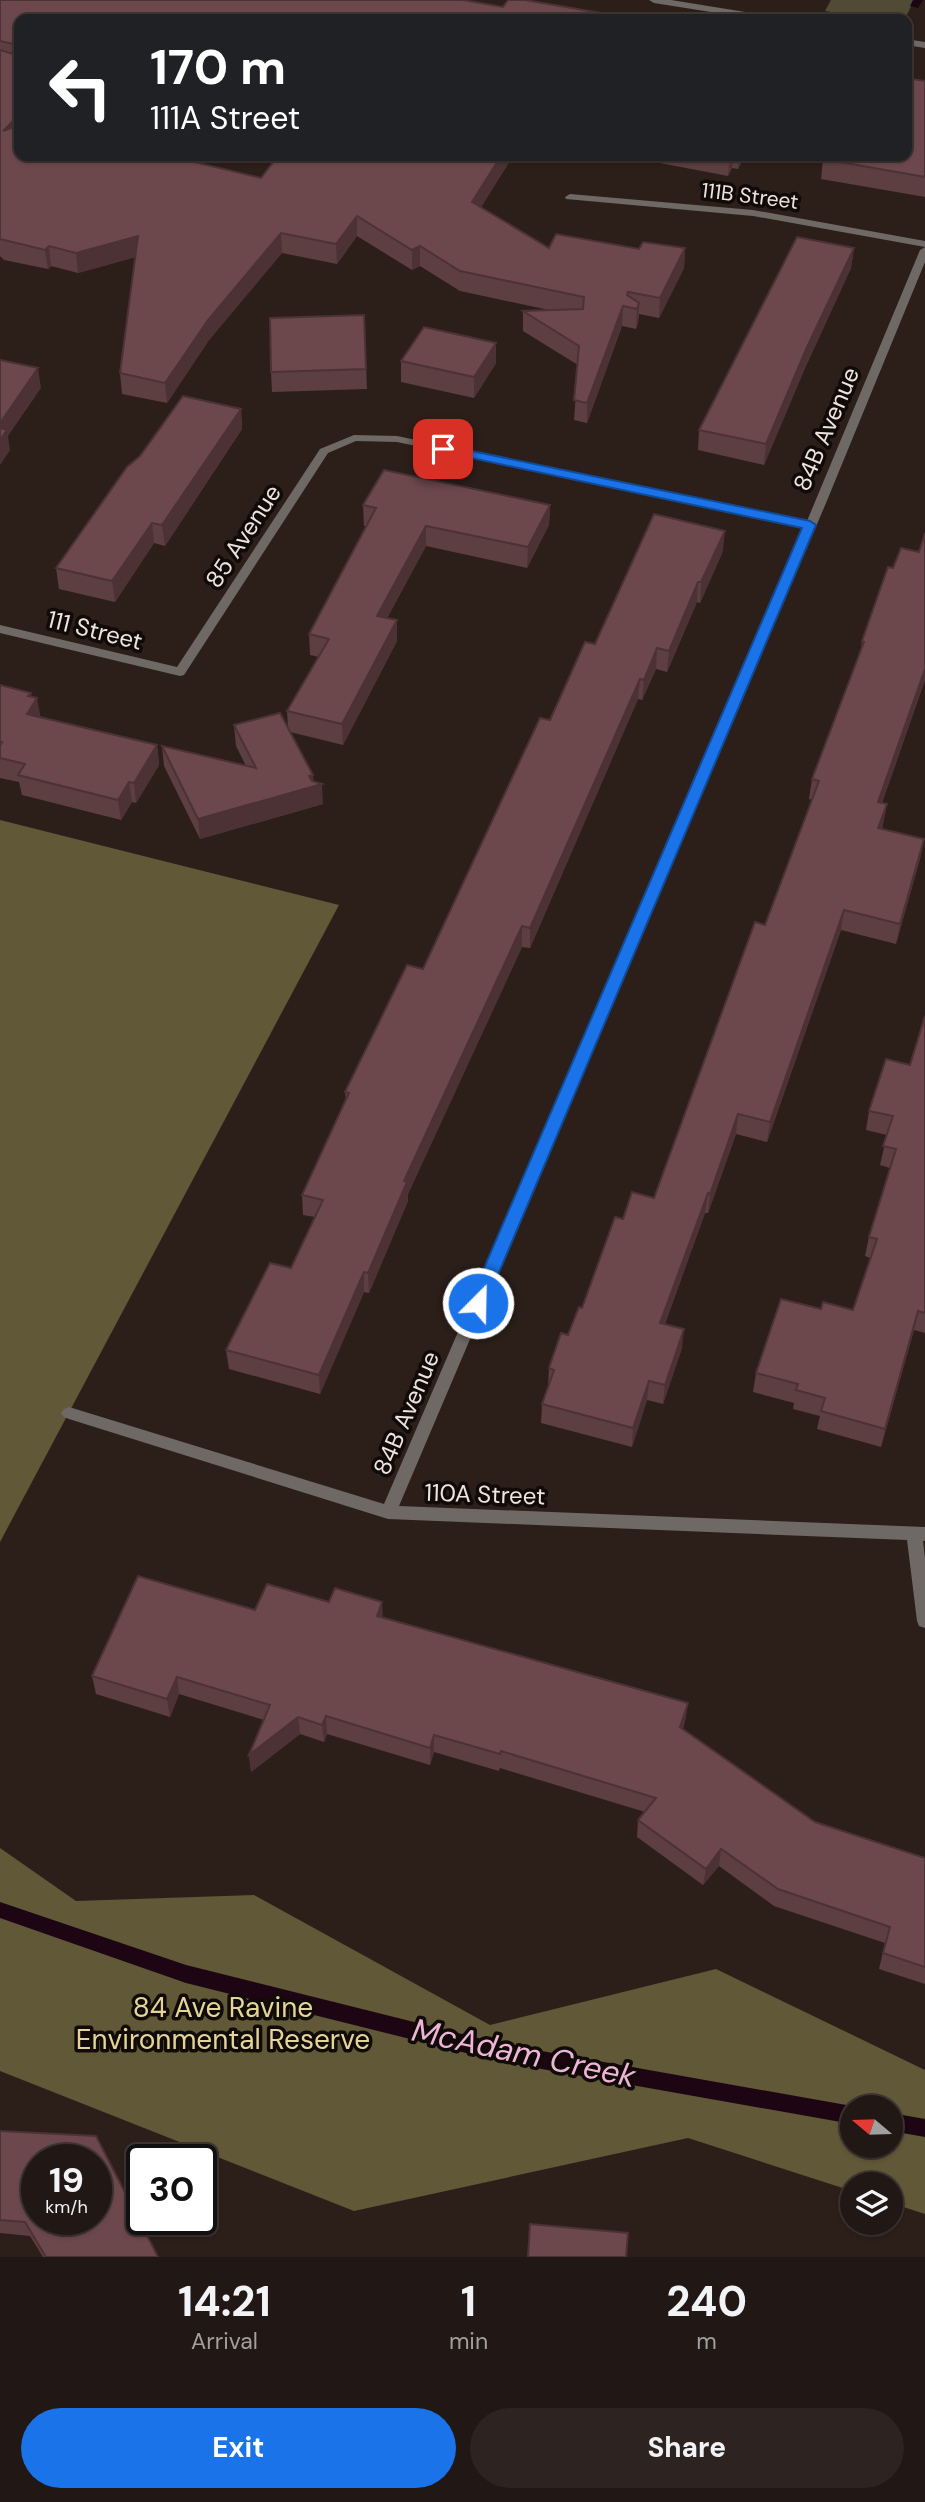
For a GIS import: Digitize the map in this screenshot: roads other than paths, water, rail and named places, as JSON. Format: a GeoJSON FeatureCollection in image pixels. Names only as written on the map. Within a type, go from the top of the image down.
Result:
{"type":"FeatureCollection","features":[{"type":"Feature","properties":{"kind":"street"},"geometry":{"type":"LineString","coordinates":[[654,0],[739,14]]}},
{"type":"Feature","properties":{"kind":"street","name":"111B Street"},"geometry":{"type":"LineString","coordinates":[[569,197],[753,213],[925,244]]}},
{"type":"Feature","properties":{"kind":"street","name":"84B Avenue"},"geometry":{"type":"LineString","coordinates":[[388,1512],[925,250]]}},
{"type":"Feature","properties":{"kind":"street","name":"85 Avenue"},"geometry":{"type":"LineString","coordinates":[[180,672],[324,450],[354,438],[397,439],[810,525]]}},
{"type":"Feature","properties":{"kind":"street","name":"111 Street"},"geometry":{"type":"LineString","coordinates":[[0,629],[180,672]]}},
{"type":"Feature","properties":{"kind":"street","name":"110A Street"},"geometry":{"type":"LineString","coordinates":[[69,1413],[388,1512],[920,1534],[925,1621]]}},
{"type":"Feature","properties":{"kind":"waterway"},"geometry":{"type":"LineString","coordinates":[[915,6],[918,0]]}},
{"type":"Feature","properties":{"kind":"waterway","name":"McAdam Creek"},"geometry":{"type":"LineString","coordinates":[[0,1910],[186,1974],[502,2053],[840,2113]]}},
{"type":"Feature","properties":{"kind":"waterway","name":"McAdam Creek"},"geometry":{"type":"LineString","coordinates":[[903,2124],[925,2128]]}},
{"type":"Feature","properties":{"kind":"park label","name":"84 Ave Ravine Environmental Reserve"},"geometry":{"type":"Point","coordinates":[223,2023]}}]}
